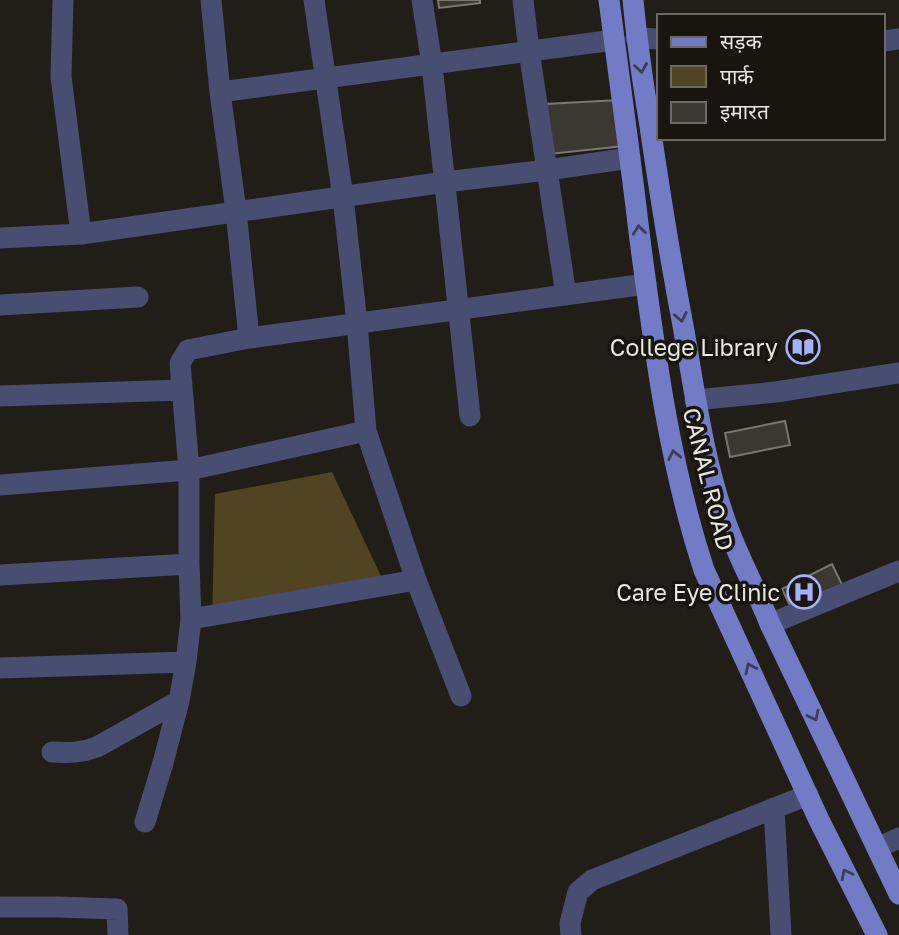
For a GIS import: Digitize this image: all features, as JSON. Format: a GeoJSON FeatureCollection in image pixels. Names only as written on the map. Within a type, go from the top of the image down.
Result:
{"type":"FeatureCollection","features":[{"type":"Feature","properties":{"kind":"main road","name":"CANAL ROAD"},"geometry":{"type":"LineString","coordinates":[[609,0],[661,391],[683,500],[704,570],[819,820],[877,935]]}},
{"type":"Feature","properties":{"kind":"main road","name":"CANAL ROAD"},"geometry":{"type":"LineString","coordinates":[[633,0],[636,38],[668,248],[695,400],[724,518],[770,624],[899,894]]}},
{"type":"Feature","properties":{"kind":"street"},"geometry":{"type":"LineString","coordinates":[[63,0],[61,76],[81,234]]}},
{"type":"Feature","properties":{"kind":"street"},"geometry":{"type":"LineString","coordinates":[[211,0],[249,338]]}},
{"type":"Feature","properties":{"kind":"street"},"geometry":{"type":"LineString","coordinates":[[314,0],[343,197],[366,431],[416,580],[461,696]]}},
{"type":"Feature","properties":{"kind":"street"},"geometry":{"type":"LineString","coordinates":[[422,0],[432,65],[470,416]]}},
{"type":"Feature","properties":{"kind":"street"},"geometry":{"type":"LineString","coordinates":[[523,0],[566,295]]}},
{"type":"Feature","properties":{"kind":"street"},"geometry":{"type":"LineString","coordinates":[[636,38],[657,39]]}},
{"type":"Feature","properties":{"kind":"street"},"geometry":{"type":"LineString","coordinates":[[220,92],[614,40]]}},
{"type":"Feature","properties":{"kind":"street"},"geometry":{"type":"LineString","coordinates":[[0,238],[81,234],[630,158]]}},
{"type":"Feature","properties":{"kind":"street"},"geometry":{"type":"LineString","coordinates":[[145,822],[178,701],[191,619],[188,564],[189,470],[180,363],[188,350],[249,338],[646,284]]}},
{"type":"Feature","properties":{"kind":"street"},"geometry":{"type":"LineString","coordinates":[[0,305],[138,297]]}},
{"type":"Feature","properties":{"kind":"street"},"geometry":{"type":"LineString","coordinates":[[695,400],[899,373]]}},
{"type":"Feature","properties":{"kind":"street"},"geometry":{"type":"LineString","coordinates":[[0,396],[181,390]]}},
{"type":"Feature","properties":{"kind":"street"},"geometry":{"type":"LineString","coordinates":[[0,485],[189,470],[366,431]]}},
{"type":"Feature","properties":{"kind":"street"},"geometry":{"type":"LineString","coordinates":[[0,575],[188,564]]}},
{"type":"Feature","properties":{"kind":"street"},"geometry":{"type":"LineString","coordinates":[[770,624],[899,571]]}},
{"type":"Feature","properties":{"kind":"street"},"geometry":{"type":"LineString","coordinates":[[191,619],[416,580]]}},
{"type":"Feature","properties":{"kind":"street"},"geometry":{"type":"LineString","coordinates":[[0,667],[186,662]]}},
{"type":"Feature","properties":{"kind":"street"},"geometry":{"type":"LineString","coordinates":[[52,751],[71,754],[97,747],[178,701]]}},
{"type":"Feature","properties":{"kind":"street"},"geometry":{"type":"LineString","coordinates":[[571,935],[570,923],[578,892],[592,880],[808,795]]}},
{"type":"Feature","properties":{"kind":"street"},"geometry":{"type":"LineString","coordinates":[[774,808],[781,935]]}},
{"type":"Feature","properties":{"kind":"street"},"geometry":{"type":"LineString","coordinates":[[877,848],[899,838]]}},
{"type":"Feature","properties":{"kind":"street"},"geometry":{"type":"LineString","coordinates":[[0,907],[117,909],[118,935]]}},
{"type":"Feature","properties":{"kind":"green space"},"geometry":{"type":"Polygon","coordinates":[[[332,472],[387,589],[212,624],[215,494],[332,472]]]}},
{"type":"Feature","properties":{"kind":"building"},"geometry":{"type":"Polygon","coordinates":[[[438,0],[480,0],[480,3],[439,8],[438,0]]]}},
{"type":"Feature","properties":{"kind":"building"},"geometry":{"type":"Polygon","coordinates":[[[619,100],[624,146],[549,154],[546,104],[619,100]]]}},
{"type":"Feature","properties":{"kind":"building"},"geometry":{"type":"Polygon","coordinates":[[[785,421],[790,445],[730,457],[725,433],[785,421]]]}},
{"type":"Feature","properties":{"kind":"building"},"geometry":{"type":"Polygon","coordinates":[[[832,564],[844,589],[794,614],[782,589],[832,564]]]}},
{"type":"Feature","properties":{"kind":"place","name":"College Library"},"geometry":{"type":"Point","coordinates":[803,347]}},
{"type":"Feature","properties":{"kind":"place","name":"Care Eye Clinic"},"geometry":{"type":"Point","coordinates":[804,592]}}]}
